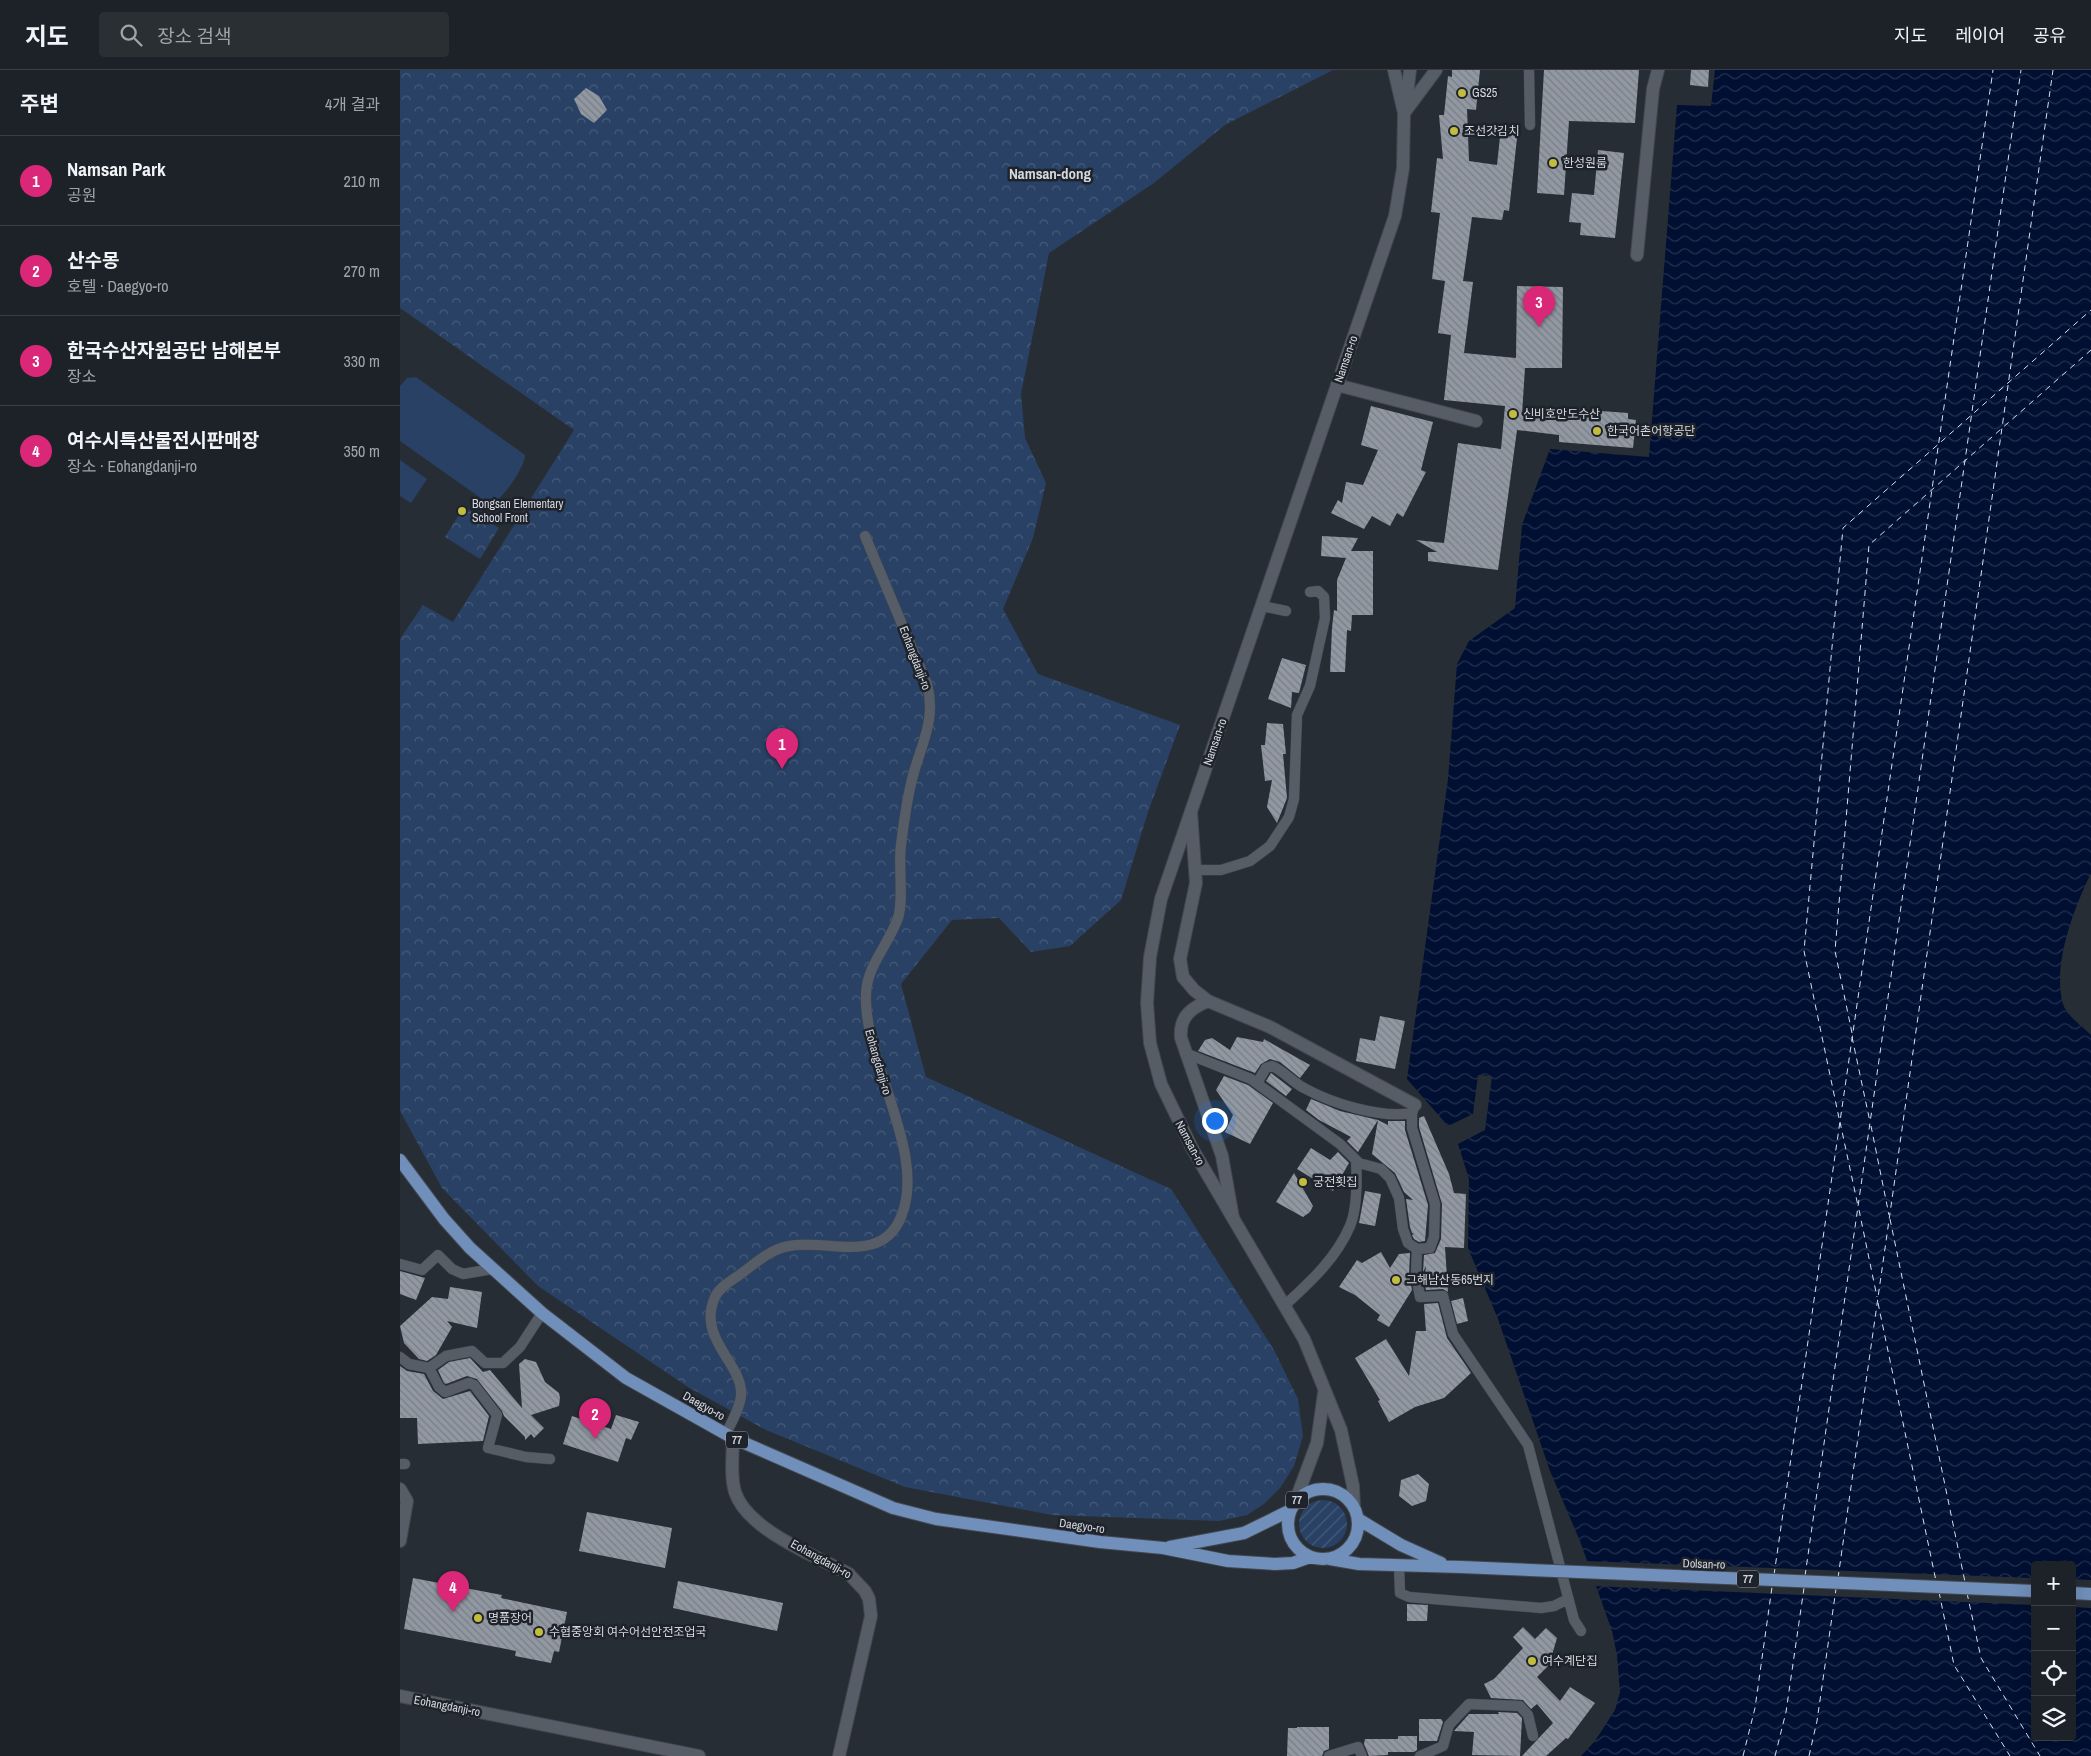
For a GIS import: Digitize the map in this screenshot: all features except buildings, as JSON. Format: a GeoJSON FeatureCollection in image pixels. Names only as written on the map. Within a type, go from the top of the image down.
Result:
{"type":"FeatureCollection","features":[{"type":"Feature","properties":{"kind":"main road","name":"Daegyo-ro"},"geometry":{"type":"LineString","coordinates":[[400,1160],[444,1219],[492,1269],[542,1313],[626,1378],[730,1436],[893,1508],[936,1519],[1100,1542],[1163,1548],[1200,1557],[1256,1563],[1293,1563],[1310,1557]]}},
{"type":"Feature","properties":{"kind":"main road","name":"77"},"geometry":{"type":"LineString","coordinates":[[1325,1489],[1337,1492],[1346,1498],[1356,1513],[1401,1545],[1457,1567],[1349,1564],[1330,1559],[1310,1557],[1300,1552],[1288,1533],[1287,1522],[1292,1507],[1303,1494],[1325,1489]]}},
{"type":"Feature","properties":{"kind":"main road","name":"Daegyo-ro"},"geometry":{"type":"LineString","coordinates":[[1163,1548],[1244,1533],[1292,1507]]}},
{"type":"Feature","properties":{"kind":"main road"},"geometry":{"type":"LineString","coordinates":[[1330,1559],[1348,1549],[1358,1530],[1356,1513]]}},
{"type":"Feature","properties":{"kind":"main road","name":"Dolsan-ro"},"geometry":{"type":"LineString","coordinates":[[1457,1567],[2031,1591]]}},
{"type":"Feature","properties":{"kind":"main road"},"geometry":{"type":"LineString","coordinates":[[2076,1593],[2091,1594]]}},
{"type":"Feature","properties":{"kind":"street","name":"Namsan-ro"},"geometry":{"type":"LineString","coordinates":[[1356,1513],[1353,1486],[1341,1430],[1324,1393],[1304,1339],[1193,1150],[1168,1100],[1154,1061],[1148,1023],[1148,980],[1154,928],[1161,899],[1398,202],[1403,168],[1404,113],[1394,70]]}},
{"type":"Feature","properties":{"kind":"street"},"geometry":{"type":"LineString","coordinates":[[1404,113],[1410,70]]}},
{"type":"Feature","properties":{"kind":"street"},"geometry":{"type":"LineString","coordinates":[[1404,113],[1436,70]]}},
{"type":"Feature","properties":{"kind":"street"},"geometry":{"type":"LineString","coordinates":[[1637,255],[1653,89],[1658,70]]}},
{"type":"Feature","properties":{"kind":"street"},"geometry":{"type":"LineString","coordinates":[[1337,385],[1476,422]]}},
{"type":"Feature","properties":{"kind":"street"},"geometry":{"type":"LineString","coordinates":[[1191,812],[1195,891],[1180,966],[1188,982],[1208,1000],[1270,1027],[1414,1109]]}},
{"type":"Feature","properties":{"kind":"street"},"geometry":{"type":"LineString","coordinates":[[1208,1000],[1194,1008],[1183,1019],[1180,1031],[1185,1054],[1222,1156],[1233,1220]]}},
{"type":"Feature","properties":{"kind":"street"},"geometry":{"type":"LineString","coordinates":[[1292,1507],[1315,1448],[1324,1393]]}},
{"type":"Feature","properties":{"kind":"street","name":"Eohangdanji-ro"},"geometry":{"type":"LineString","coordinates":[[730,1436],[736,1493],[745,1508],[758,1523],[849,1574],[861,1584],[869,1599],[870,1624],[839,1756]]}},
{"type":"Feature","properties":{"kind":"street"},"geometry":{"type":"LineString","coordinates":[[400,1489],[405,1495],[406,1504],[400,1541]]}},
{"type":"Feature","properties":{"kind":"street","name":"Eohangdanji-ro"},"geometry":{"type":"LineString","coordinates":[[400,1696],[700,1756]]}},
{"type":"Feature","properties":{"kind":"lane"},"geometry":{"type":"LineString","coordinates":[[1528,70],[1530,125]]}},
{"type":"Feature","properties":{"kind":"lane","name":"Eohangdanji-ro"},"geometry":{"type":"LineString","coordinates":[[730,1436],[741,1396],[739,1380],[718,1347],[714,1335],[712,1306],[720,1290],[763,1257],[780,1248],[801,1244],[860,1247],[879,1240],[895,1227],[905,1205],[907,1176],[902,1143],[869,1033],[866,993],[871,971],[898,916],[900,848],[906,810],[914,773],[928,731],[931,709],[927,684],[865,536]]}},
{"type":"Feature","properties":{"kind":"lane"},"geometry":{"type":"LineString","coordinates":[[1195,870],[1222,870],[1250,861],[1270,846],[1289,817],[1294,799],[1297,715],[1310,686],[1325,618],[1324,597],[1318,591],[1310,592]]}},
{"type":"Feature","properties":{"kind":"lane"},"geometry":{"type":"LineString","coordinates":[[1262,606],[1286,611]]}},
{"type":"Feature","properties":{"kind":"lane"},"geometry":{"type":"LineString","coordinates":[[1185,1054],[1257,1083],[1282,1104],[1340,1144],[1366,1167],[1381,1169],[1390,1178],[1399,1198],[1405,1238],[1417,1249],[1426,1250],[1432,1246],[1435,1204],[1412,1128],[1414,1109],[1381,1113],[1346,1105],[1303,1088],[1272,1066],[1266,1068],[1257,1083]]}},
{"type":"Feature","properties":{"kind":"lane"},"geometry":{"type":"LineString","coordinates":[[1284,1306],[1323,1269],[1350,1225],[1357,1180],[1356,1160]]}},
{"type":"Feature","properties":{"kind":"lane"},"geometry":{"type":"LineString","coordinates":[[1417,1249],[1416,1275],[1420,1297],[1440,1295],[1445,1298],[1448,1322],[1453,1334],[1528,1444],[1568,1599],[1574,1620],[1581,1631]]}},
{"type":"Feature","properties":{"kind":"lane"},"geometry":{"type":"LineString","coordinates":[[400,1264],[422,1270],[438,1255],[452,1269],[463,1274],[492,1269]]}},
{"type":"Feature","properties":{"kind":"lane"},"geometry":{"type":"LineString","coordinates":[[400,1356],[409,1364],[429,1368],[446,1356],[472,1351],[485,1363],[503,1363],[520,1347],[542,1313]]}},
{"type":"Feature","properties":{"kind":"lane"},"geometry":{"type":"LineString","coordinates":[[429,1368],[439,1387],[445,1392],[469,1383],[474,1385],[494,1410],[497,1420],[488,1448],[526,1458],[550,1460]]}},
{"type":"Feature","properties":{"kind":"lane"},"geometry":{"type":"LineString","coordinates":[[1399,1566],[1400,1593],[1409,1598],[1541,1608],[1554,1606],[1568,1599]]}},
{"type":"Feature","properties":{"kind":"lane"},"geometry":{"type":"LineString","coordinates":[[1420,1756],[1443,1746],[1449,1726],[1465,1706],[1473,1702],[1520,1706],[1528,1715],[1533,1736]]}},
{"type":"Feature","properties":{"kind":"lane"},"geometry":{"type":"LineString","coordinates":[[1329,1756],[1358,1747],[1362,1756]]}},
{"type":"Feature","properties":{"kind":"green space"},"geometry":{"type":"Polygon","coordinates":[[[400,70],[1333,70],[1225,125],[1154,183],[1049,253],[1021,394],[1025,438],[1046,483],[1033,538],[1003,609],[1038,674],[1180,725],[1148,812],[1121,900],[1070,946],[1031,952],[999,918],[952,920],[901,984],[926,1077],[1171,1189],[1274,1350],[1298,1399],[1303,1436],[1294,1466],[1280,1488],[1264,1504],[1247,1515],[1219,1521],[1052,1515],[905,1487],[766,1430],[688,1387],[538,1286],[442,1188],[400,1111],[400,639],[423,605],[453,622],[574,430],[400,308],[400,70]]]}},
{"type":"Feature","properties":{"kind":"green space"},"geometry":{"type":"Polygon","coordinates":[[[416,377],[525,455],[515,478],[498,499],[490,501],[482,499],[400,441],[400,386],[407,378],[416,377]]]}},
{"type":"Feature","properties":{"kind":"green space"},"geometry":{"type":"Polygon","coordinates":[[[400,460],[427,479],[411,503],[400,496],[400,460]]]}},
{"type":"Feature","properties":{"kind":"green space"},"geometry":{"type":"Polygon","coordinates":[[[464,507],[499,528],[480,559],[445,537],[464,507]]]}},
{"type":"Feature","properties":{"kind":"green space"},"geometry":{"type":"Polygon","coordinates":[[[1318,1500],[1328,1500],[1337,1504],[1343,1510],[1346,1515],[1346,1533],[1337,1544],[1328,1548],[1318,1548],[1309,1544],[1303,1538],[1299,1529],[1299,1519],[1303,1510],[1309,1504],[1318,1500]]]}},
{"type":"Feature","properties":{"kind":"water"},"geometry":{"type":"Polygon","coordinates":[[[1715,70],[2091,70],[2091,873],[2066,937],[2060,972],[2060,989],[2063,1004],[2071,1017],[2091,1035],[2091,1756],[1581,1756],[1595,1741],[1615,1710],[1620,1692],[1617,1655],[1612,1631],[1580,1541],[1550,1471],[1498,1319],[1468,1248],[1469,1179],[1458,1144],[1485,1130],[1492,1076],[1478,1075],[1473,1114],[1448,1126],[1407,1079],[1448,779],[1457,664],[1469,641],[1515,608],[1522,525],[1550,449],[1649,457],[1677,105],[1711,106],[1715,70]]]}},
{"type":"Feature","properties":{"kind":"pier"},"geometry":{"type":"Polygon","coordinates":[[[1585,1561],[2031,1578],[2031,1605],[1593,1586],[1585,1561]]]}},
{"type":"Feature","properties":{"kind":"pier"},"geometry":{"type":"Polygon","coordinates":[[[2076,1579],[2091,1580],[2091,1608],[2076,1607],[2076,1579]]]}},
{"type":"Feature","properties":{"kind":"ferry route"},"geometry":{"type":"LineString","coordinates":[[1774,1575],[1993,70]]}},
{"type":"Feature","properties":{"kind":"ferry route"},"geometry":{"type":"LineString","coordinates":[[1805,1576],[2021,70]]}},
{"type":"Feature","properties":{"kind":"ferry route"},"geometry":{"type":"LineString","coordinates":[[1838,1578],[2053,70]]}},
{"type":"Feature","properties":{"kind":"ferry route"},"geometry":{"type":"LineString","coordinates":[[1839,1118],[1804,951],[1843,528],[2091,310]]}},
{"type":"Feature","properties":{"kind":"ferry route"},"geometry":{"type":"LineString","coordinates":[[1852,1033],[1835,951],[1869,545],[2091,350]]}},
{"type":"Feature","properties":{"kind":"ferry route"},"geometry":{"type":"LineString","coordinates":[[1852,1037],[1870,1122]]}},
{"type":"Feature","properties":{"kind":"ferry route"},"geometry":{"type":"LineString","coordinates":[[1840,1122],[1858,1206]]}},
{"type":"Feature","properties":{"kind":"ferry route"},"geometry":{"type":"LineString","coordinates":[[1871,1126],[1889,1215]]}},
{"type":"Feature","properties":{"kind":"ferry route"},"geometry":{"type":"LineString","coordinates":[[1859,1210],[1877,1297]]}},
{"type":"Feature","properties":{"kind":"ferry route"},"geometry":{"type":"LineString","coordinates":[[1890,1219],[1965,1582]]}},
{"type":"Feature","properties":{"kind":"ferry route"},"geometry":{"type":"LineString","coordinates":[[1878,1303],[1936,1581]]}},
{"type":"Feature","properties":{"kind":"ferry route"},"geometry":{"type":"LineString","coordinates":[[1743,1756],[1755,1708],[1772,1587]]}},
{"type":"Feature","properties":{"kind":"ferry route"},"geometry":{"type":"LineString","coordinates":[[1775,1756],[1786,1712],[1804,1588]]}},
{"type":"Feature","properties":{"kind":"ferry route"},"geometry":{"type":"LineString","coordinates":[[1809,1756],[1817,1721],[1836,1589]]}},
{"type":"Feature","properties":{"kind":"ferry route"},"geometry":{"type":"LineString","coordinates":[[1939,1592],[1954,1665],[2010,1756]]}},
{"type":"Feature","properties":{"kind":"ferry route"},"geometry":{"type":"LineString","coordinates":[[1967,1593],[1981,1658],[2040,1756]]}},
{"type":"Feature","properties":{"kind":"place","name":"GS25"},"geometry":{"type":"Point","coordinates":[1462,93]}},
{"type":"Feature","properties":{"kind":"place","name":"조선갓김치"},"geometry":{"type":"Point","coordinates":[1454,131]}},
{"type":"Feature","properties":{"kind":"place","name":"한성원룸"},"geometry":{"type":"Point","coordinates":[1553,163]}},
{"type":"Feature","properties":{"kind":"place","name":"한국수산자원공단 남해본부"},"geometry":{"type":"Point","coordinates":[1539,327]}},
{"type":"Feature","properties":{"kind":"place","name":"신비호안도수산"},"geometry":{"type":"Point","coordinates":[1513,414]}},
{"type":"Feature","properties":{"kind":"place","name":"한국어촌어항공단"},"geometry":{"type":"Point","coordinates":[1597,431]}},
{"type":"Feature","properties":{"kind":"place","name":"Bongsan Elementary School Front"},"geometry":{"type":"Point","coordinates":[462,511]}},
{"type":"Feature","properties":{"kind":"place","name":"Namsan Park"},"geometry":{"type":"Point","coordinates":[782,769]}},
{"type":"Feature","properties":{"kind":"place","name":"궁전횟집"},"geometry":{"type":"Point","coordinates":[1303,1182]}},
{"type":"Feature","properties":{"kind":"place","name":"그해남산동65번지"},"geometry":{"type":"Point","coordinates":[1396,1280]}},
{"type":"Feature","properties":{"kind":"place","name":"산수몽"},"geometry":{"type":"Point","coordinates":[595,1439]}},
{"type":"Feature","properties":{"kind":"place","name":"여수시특산물전시판매장"},"geometry":{"type":"Point","coordinates":[453,1612]}},
{"type":"Feature","properties":{"kind":"place","name":"명품장어"},"geometry":{"type":"Point","coordinates":[478,1618]}},
{"type":"Feature","properties":{"kind":"place","name":"수협중앙회 여수어선안전조업국"},"geometry":{"type":"Point","coordinates":[539,1632]}},
{"type":"Feature","properties":{"kind":"place","name":"여수계단집"},"geometry":{"type":"Point","coordinates":[1532,1661]}},
{"type":"Feature","properties":{"kind":"district","name":"Namsan-dong"},"geometry":{"type":"Point","coordinates":[1050,173]}}]}
